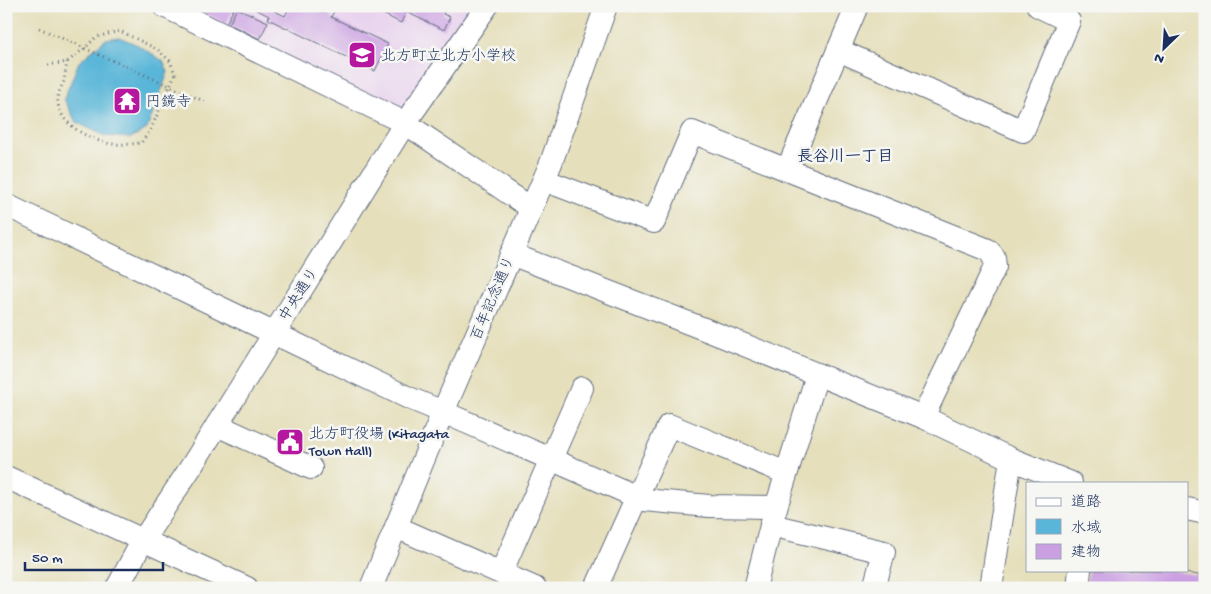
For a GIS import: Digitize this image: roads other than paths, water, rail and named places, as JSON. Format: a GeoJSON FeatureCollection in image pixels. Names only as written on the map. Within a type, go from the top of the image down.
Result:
{"type":"FeatureCollection","features":[{"type":"Feature","properties":{"kind":"street"},"geometry":{"type":"LineString","coordinates":[[164,6],[405,124],[531,208]]}},
{"type":"Feature","properties":{"kind":"street","name":"中央通り"},"geometry":{"type":"LineString","coordinates":[[117,588],[144,540],[405,124],[487,6]]}},
{"type":"Feature","properties":{"kind":"street","name":"百年記念通り"},"geometry":{"type":"LineString","coordinates":[[371,588],[443,412],[551,164],[606,6]]}},
{"type":"Feature","properties":{"kind":"street"},"geometry":{"type":"LineString","coordinates":[[787,170],[856,6]]}},
{"type":"Feature","properties":{"kind":"street"},"geometry":{"type":"LineString","coordinates":[[838,50],[1022,131],[1069,21],[1038,6]]}},
{"type":"Feature","properties":{"kind":"street"},"geometry":{"type":"LineString","coordinates":[[544,180],[654,222],[692,132],[988,250],[994,257],[995,267],[923,417]]}},
{"type":"Feature","properties":{"kind":"street"},"geometry":{"type":"LineString","coordinates":[[6,205],[409,398],[644,500],[709,506],[774,516],[884,552],[874,588]]}},
{"type":"Feature","properties":{"kind":"street"},"geometry":{"type":"LineString","coordinates":[[511,254],[923,417],[1011,459],[1068,482]]}},
{"type":"Feature","properties":{"kind":"street"},"geometry":{"type":"LineString","coordinates":[[755,588],[786,473],[817,375]]}},
{"type":"Feature","properties":{"kind":"street"},"geometry":{"type":"LineString","coordinates":[[502,573],[582,388]]}},
{"type":"Feature","properties":{"kind":"street"},"geometry":{"type":"LineString","coordinates":[[217,425],[312,468]]}},
{"type":"Feature","properties":{"kind":"street"},"geometry":{"type":"LineString","coordinates":[[596,588],[669,425],[786,473]]}},
{"type":"Feature","properties":{"kind":"street"},"geometry":{"type":"LineString","coordinates":[[991,588],[1011,459]]}},
{"type":"Feature","properties":{"kind":"street"},"geometry":{"type":"LineString","coordinates":[[6,478],[247,588]]}},
{"type":"Feature","properties":{"kind":"street"},"geometry":{"type":"LineString","coordinates":[[1188,509],[1205,513]]}},
{"type":"Feature","properties":{"kind":"street"},"geometry":{"type":"LineString","coordinates":[[396,527],[535,588]]}},
{"type":"Feature","properties":{"kind":"street"},"geometry":{"type":"LineString","coordinates":[[1078,588],[1080,572]]}},
{"type":"Feature","properties":{"kind":"water"},"geometry":{"type":"Polygon","coordinates":[[[119,37],[138,45],[163,61],[168,72],[147,129],[131,138],[105,136],[76,122],[64,99],[79,62],[106,39],[119,37]]]}},
{"type":"Feature","properties":{"kind":"place","name":"北方町立北方小学校"},"geometry":{"type":"Point","coordinates":[362,55]}},
{"type":"Feature","properties":{"kind":"place","name":"円鏡寺"},"geometry":{"type":"Point","coordinates":[127,101]}},
{"type":"Feature","properties":{"kind":"place","name":"北方町役場 (Kitagata Town Hall)"},"geometry":{"type":"Point","coordinates":[290,442]}},
{"type":"Feature","properties":{"kind":"district","name":"長谷川一丁目"},"geometry":{"type":"Point","coordinates":[845,155]}}]}
